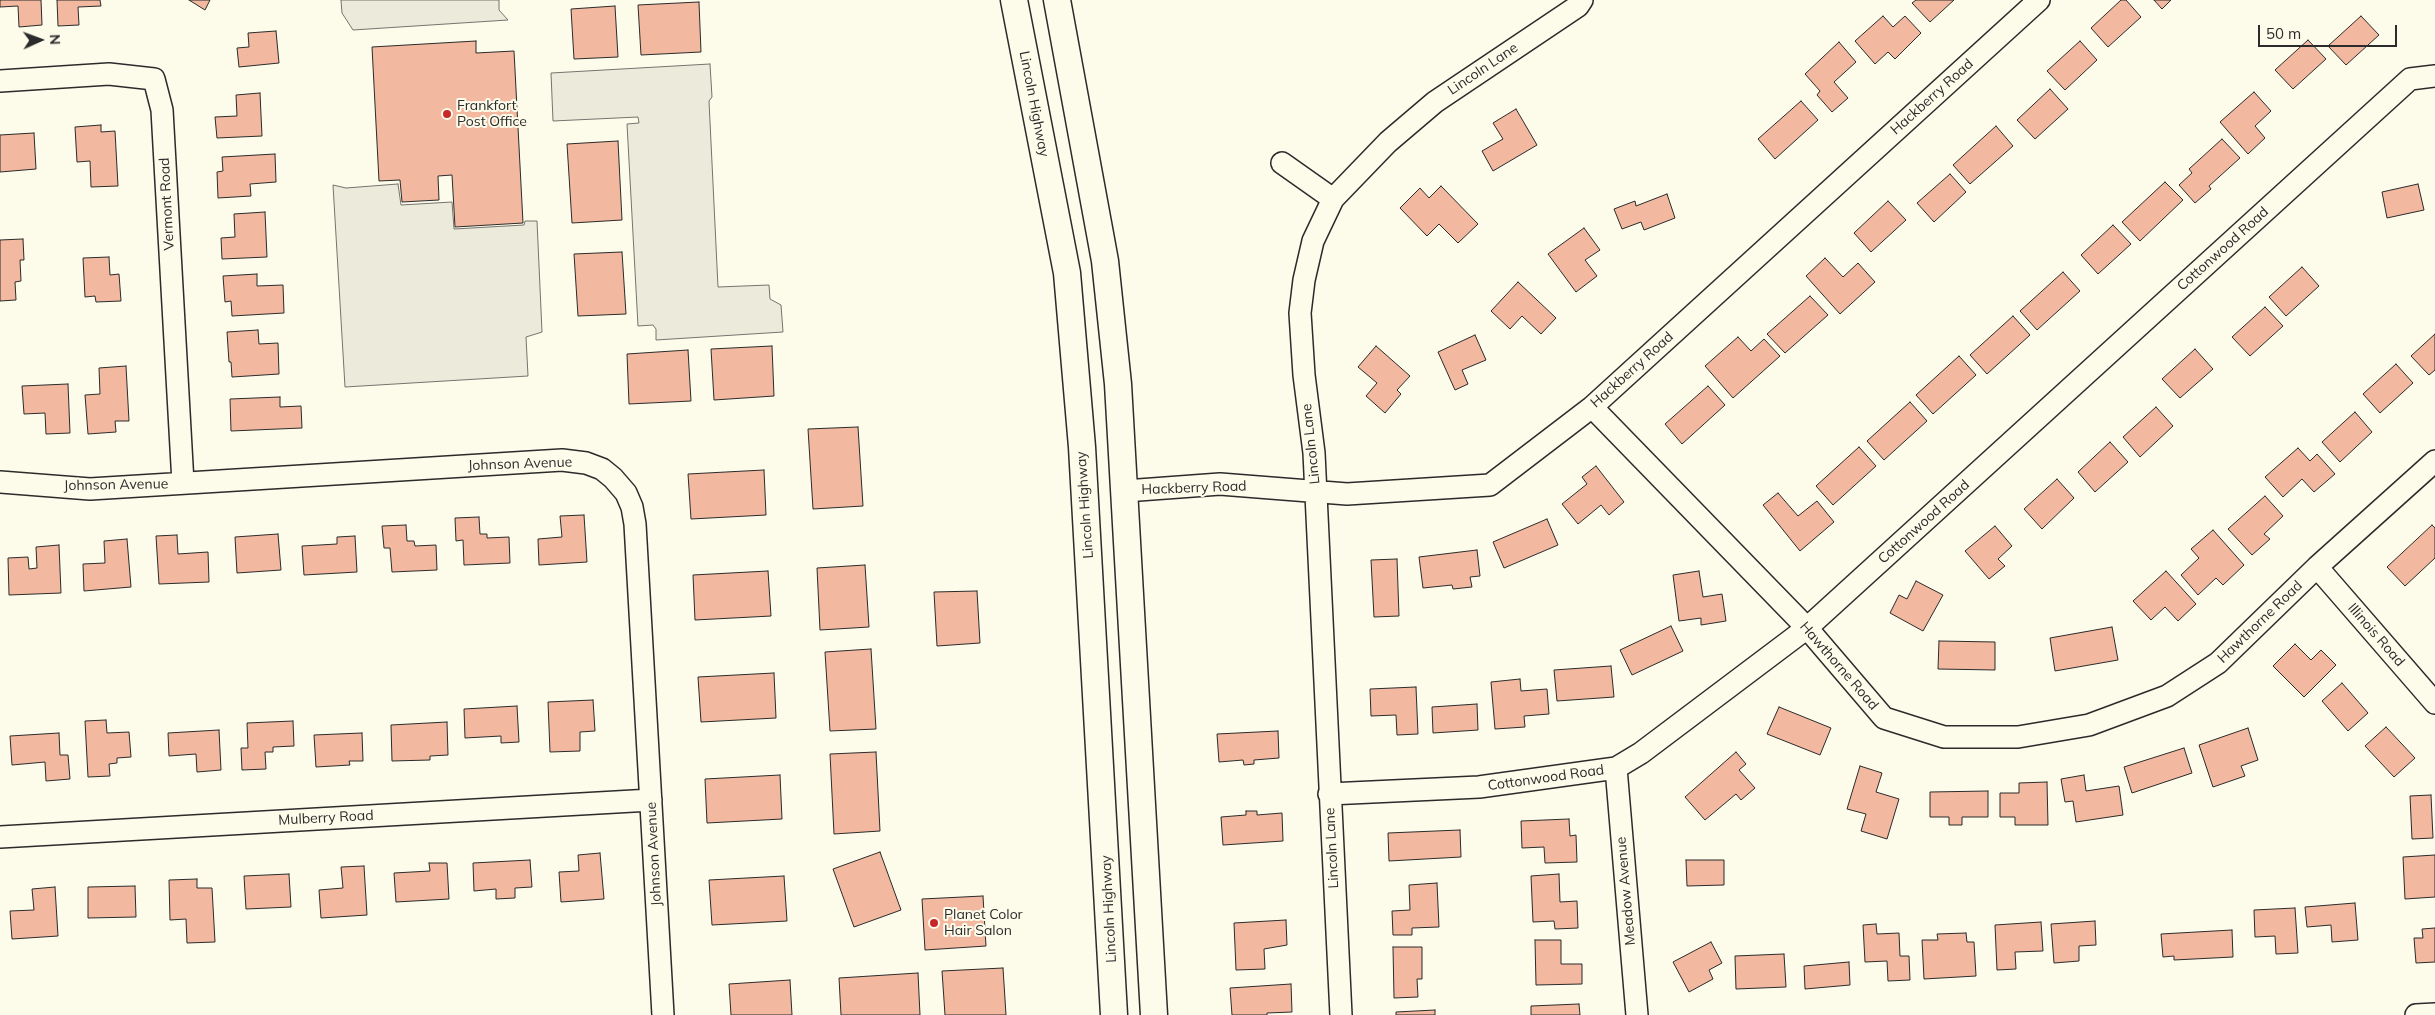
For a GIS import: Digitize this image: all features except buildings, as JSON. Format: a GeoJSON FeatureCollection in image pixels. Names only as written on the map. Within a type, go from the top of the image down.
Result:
{"type":"FeatureCollection","features":[{"type":"Feature","properties":{"kind":"main road","name":"Lincoln Highway"},"geometry":{"type":"LineString","coordinates":[[1014,0],[1066,273],[1082,447],[1114,1015]]}},
{"type":"Feature","properties":{"kind":"main road"},"geometry":{"type":"LineString","coordinates":[[1057,0],[1105,261],[1118,384],[1154,1015]]}},
{"type":"Feature","properties":{"kind":"street","name":"Lincoln Lane"},"geometry":{"type":"LineString","coordinates":[[1341,1015],[1314,453],[1304,375],[1300,313],[1312,241],[1333,199],[1388,142],[1435,102],[1578,6],[1582,0]]}},
{"type":"Feature","properties":{"kind":"street","name":"Hackberry Road"},"geometry":{"type":"LineString","coordinates":[[1125,491],[1220,484],[1316,494],[1347,494],[1490,485],[1592,407],[2039,0]]}},
{"type":"Feature","properties":{"kind":"street","name":"Vermont Road"},"geometry":{"type":"LineString","coordinates":[[0,81],[109,74],[154,79],[162,110],[183,484]]}},
{"type":"Feature","properties":{"kind":"street","name":"Cottonwood Road"},"geometry":{"type":"LineString","coordinates":[[1329,794],[1480,787],[1616,768],[1641,753],[1807,628],[2410,79],[2435,76]]}},
{"type":"Feature","properties":{"kind":"street"},"geometry":{"type":"LineString","coordinates":[[1282,163],[1333,199]]}},
{"type":"Feature","properties":{"kind":"street","name":"Hawthorne Road"},"geometry":{"type":"LineString","coordinates":[[1592,407],[1807,628],[1884,718],[1944,737],[2018,737],[2089,725],[2167,696],[2218,663],[2317,567],[2435,462]]}},
{"type":"Feature","properties":{"kind":"street","name":"Johnson Avenue"},"geometry":{"type":"LineString","coordinates":[[0,482],[90,489],[562,460],[586,463],[602,469],[614,478],[626,493],[632,507],[635,524],[663,1015]]}},
{"type":"Feature","properties":{"kind":"street","name":"Illinois Road"},"geometry":{"type":"LineString","coordinates":[[2317,567],[2435,702]]}},
{"type":"Feature","properties":{"kind":"street","name":"Meadow Avenue"},"geometry":{"type":"LineString","coordinates":[[1616,768],[1637,1015]]}},
{"type":"Feature","properties":{"kind":"street","name":"Mulberry Road"},"geometry":{"type":"LineString","coordinates":[[0,837],[651,800]]}},
{"type":"Feature","properties":{"kind":"street"},"geometry":{"type":"LineString","coordinates":[[2416,1015],[2435,1014]]}},
{"type":"Feature","properties":{"kind":"shaded area"},"geometry":{"type":"Polygon","coordinates":[[[341,0],[499,0],[499,10],[508,20],[353,30],[342,13],[341,0]]]}},
{"type":"Feature","properties":{"kind":"shaded area"},"geometry":{"type":"Polygon","coordinates":[[[710,64],[712,97],[709,101],[718,287],[769,285],[770,299],[781,305],[783,332],[656,340],[656,329],[653,325],[638,326],[627,124],[639,123],[638,117],[553,121],[551,73],[710,64]]]}},
{"type":"Feature","properties":{"kind":"shaded area"},"geometry":{"type":"Polygon","coordinates":[[[398,184],[401,205],[452,202],[454,229],[524,225],[525,221],[537,221],[542,332],[526,337],[528,376],[345,387],[333,185],[346,188],[398,184]]]}},
{"type":"Feature","properties":{"kind":"place","name":"Frankfort Post Office"},"geometry":{"type":"Point","coordinates":[447,114]}},
{"type":"Feature","properties":{"kind":"place","name":"Planet Color Hair Salon"},"geometry":{"type":"Point","coordinates":[934,923]}}]}
